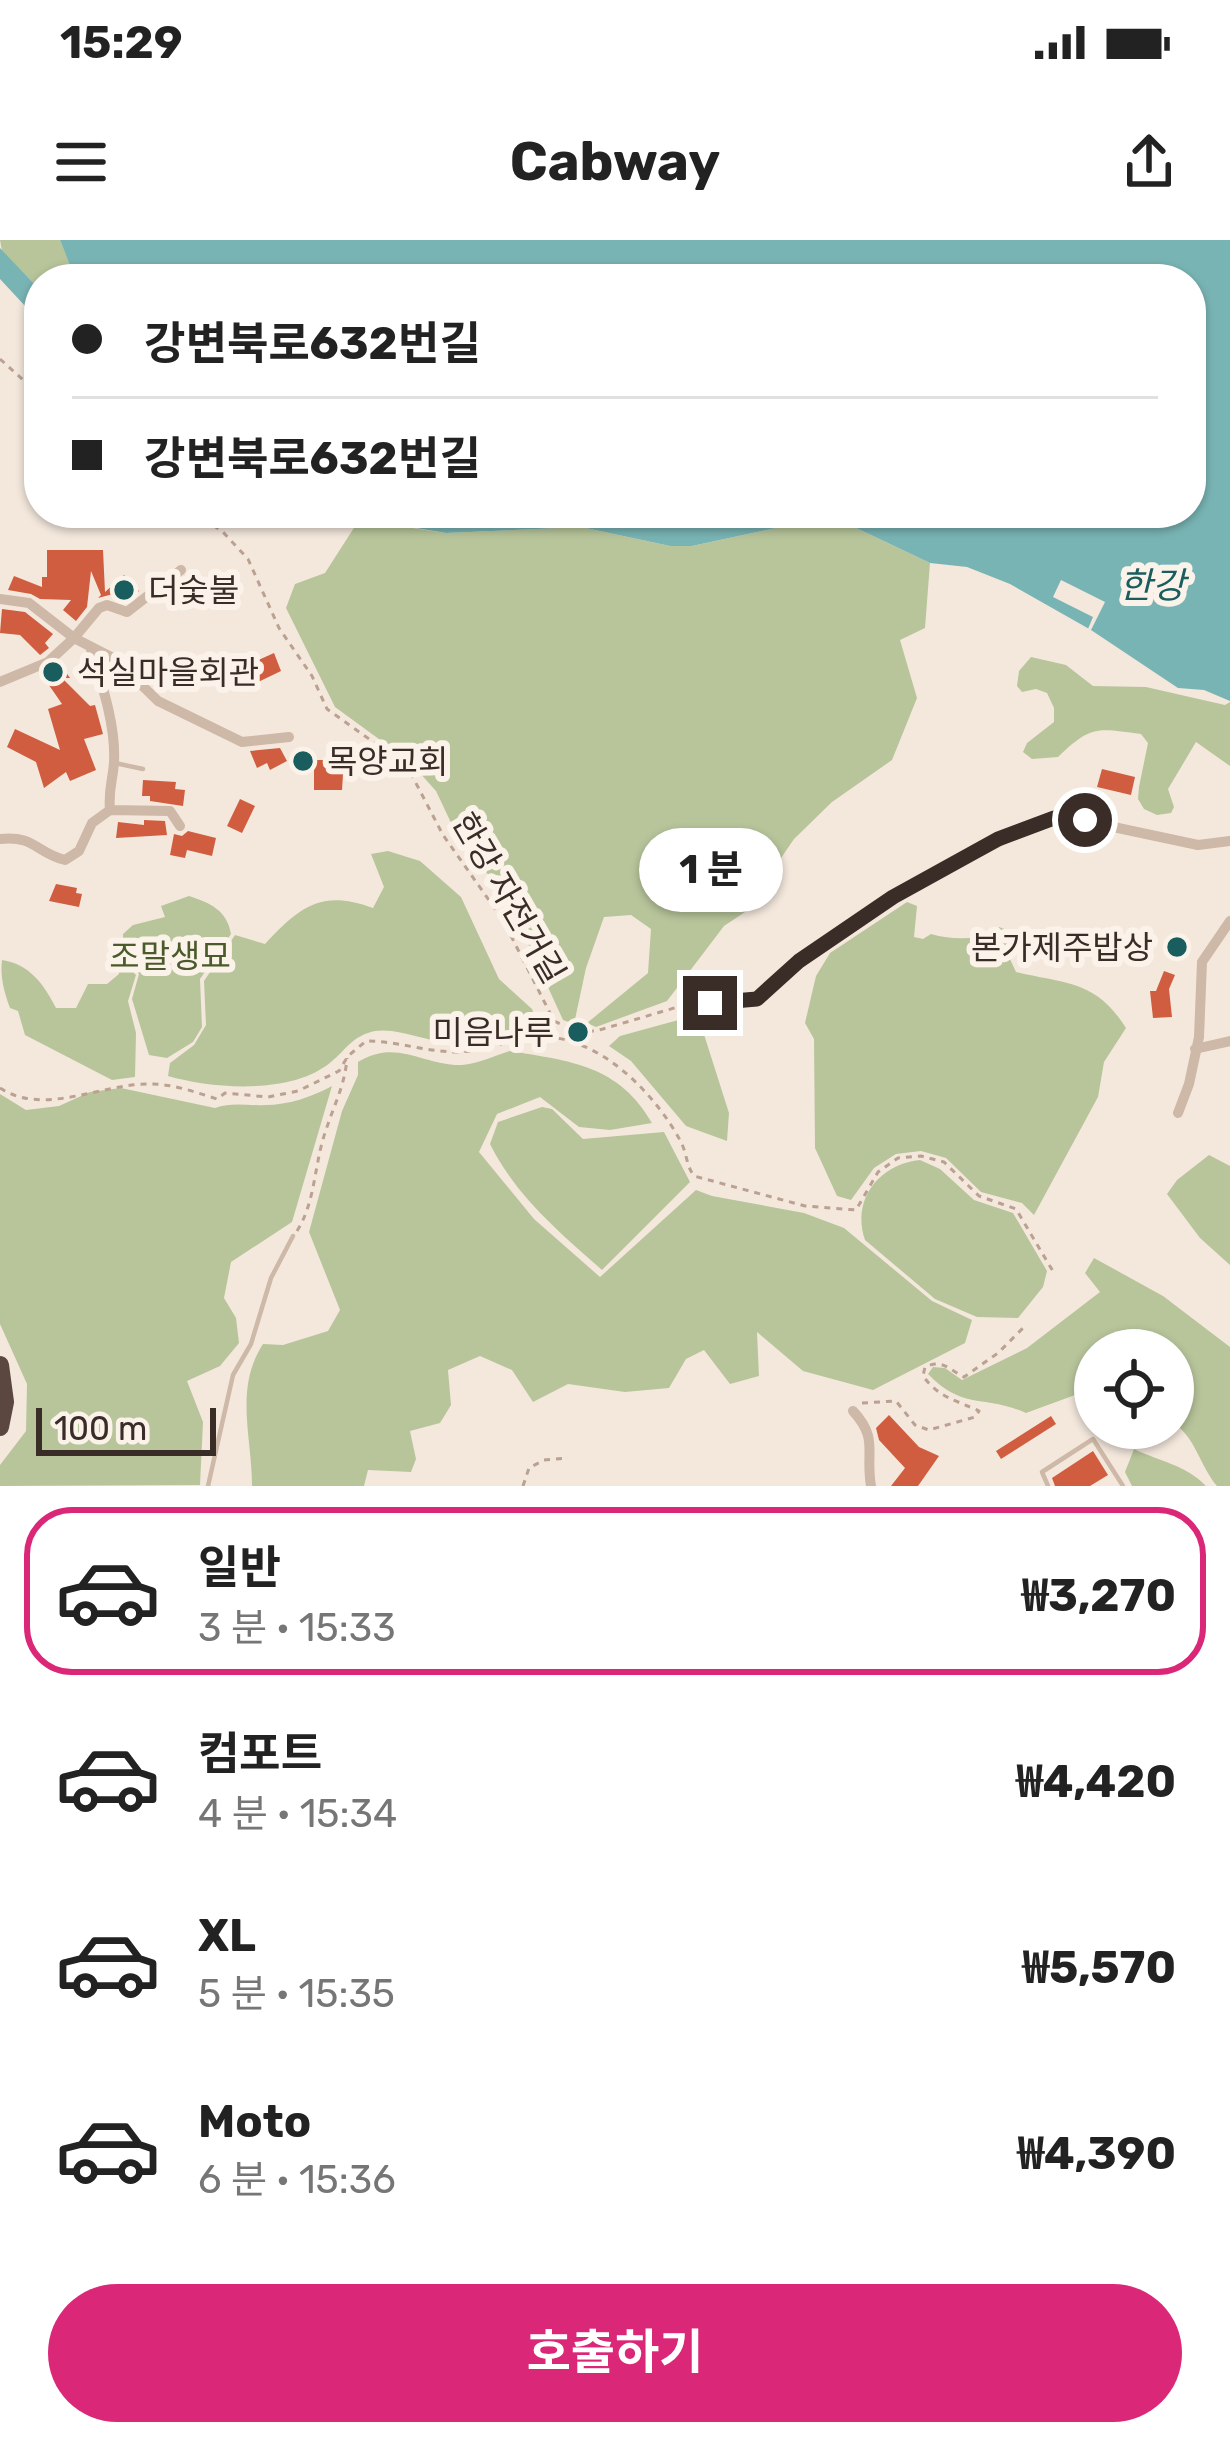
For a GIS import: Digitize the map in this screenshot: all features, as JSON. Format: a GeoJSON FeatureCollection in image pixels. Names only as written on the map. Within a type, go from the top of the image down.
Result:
{"type":"FeatureCollection","features":[{"type":"Feature","properties":{"kind":"highway"},"geometry":{"type":"LineString","coordinates":[[0,1365],[5,1402],[0,1427]]}},
{"type":"Feature","properties":{"kind":"street"},"geometry":{"type":"LineString","coordinates":[[0,682],[48,662],[99,608],[107,605],[127,612],[181,570]]}},
{"type":"Feature","properties":{"kind":"street"},"geometry":{"type":"LineString","coordinates":[[0,599],[29,603],[74,638],[115,659],[158,701],[242,742],[289,737]]}},
{"type":"Feature","properties":{"kind":"street"},"geometry":{"type":"LineString","coordinates":[[90,646],[105,697],[115,764],[107,785],[110,810]]}},
{"type":"Feature","properties":{"kind":"street"},"geometry":{"type":"LineString","coordinates":[[0,839],[36,842],[52,857],[64,860],[79,851],[92,823],[110,810],[170,812],[180,826]]}},
{"type":"Feature","properties":{"kind":"street"},"geometry":{"type":"LineString","coordinates":[[710,1003],[757,999],[799,961],[893,897],[1033,824],[1071,818],[1198,844],[1230,841]]}},
{"type":"Feature","properties":{"kind":"street"},"geometry":{"type":"LineString","coordinates":[[1178,1113],[1189,1084],[1202,1011],[1202,962],[1230,922]]}},
{"type":"Feature","properties":{"kind":"street"},"geometry":{"type":"LineString","coordinates":[[1195,1049],[1230,1041]]}},
{"type":"Feature","properties":{"kind":"street"},"geometry":{"type":"LineString","coordinates":[[853,1412],[867,1426],[872,1441],[871,1486]]}},
{"type":"Feature","properties":{"kind":"lane"},"geometry":{"type":"LineString","coordinates":[[115,764],[143,770]]}},
{"type":"Feature","properties":{"kind":"lane"},"geometry":{"type":"LineString","coordinates":[[208,1486],[233,1376],[251,1344],[271,1278],[293,1236]]}},
{"type":"Feature","properties":{"kind":"lane"},"geometry":{"type":"LineString","coordinates":[[1048,1486],[1042,1472],[1093,1439],[1123,1486]]}},
{"type":"Feature","properties":{"kind":"path"},"geometry":{"type":"LineString","coordinates":[[0,358],[24,380]]}},
{"type":"Feature","properties":{"kind":"path","name":"한강 자전거길"},"geometry":{"type":"LineString","coordinates":[[219,528],[248,559],[279,628],[312,676],[327,709],[417,778],[443,835],[503,920],[549,1015],[578,1032]]}},
{"type":"Feature","properties":{"kind":"path"},"geometry":{"type":"LineString","coordinates":[[574,1042],[578,1032],[710,1003]]}},
{"type":"Feature","properties":{"kind":"path"},"geometry":{"type":"LineString","coordinates":[[0,1088],[23,1101],[88,1096],[148,1084],[217,1099],[225,1093],[268,1097],[326,1080],[366,1041],[461,1052],[545,1036],[602,1054],[634,1078],[680,1142],[694,1176],[806,1206],[856,1210],[878,1172],[898,1158],[921,1156],[944,1162],[979,1196],[1016,1209],[1054,1273]]}},
{"type":"Feature","properties":{"kind":"path"},"geometry":{"type":"LineString","coordinates":[[293,1236],[302,1223],[326,1129],[345,1083],[348,1056]]}},
{"type":"Feature","properties":{"kind":"path"},"geometry":{"type":"LineString","coordinates":[[853,1412],[864,1401],[896,1401],[915,1425],[929,1430],[975,1418],[979,1412],[974,1408],[947,1401],[932,1388],[923,1376],[925,1367],[945,1364],[964,1377],[1027,1325]]}},
{"type":"Feature","properties":{"kind":"path"},"geometry":{"type":"LineString","coordinates":[[523,1486],[530,1468],[544,1460],[568,1458]]}},
{"type":"Feature","properties":{"kind":"green space"},"geometry":{"type":"Polygon","coordinates":[[[0,240],[60,240],[70,264],[24,264],[24,274],[2,251],[0,240]]]}},
{"type":"Feature","properties":{"kind":"green space"},"geometry":{"type":"Polygon","coordinates":[[[354,528],[446,533],[586,528],[670,546],[692,546],[775,528],[856,528],[930,563],[925,628],[900,640],[917,698],[892,760],[832,802],[794,839],[754,906],[724,926],[667,1001],[596,1027],[587,1023],[648,973],[651,929],[631,915],[604,917],[574,1024],[563,1020],[510,904],[454,829],[436,791],[409,761],[335,707],[286,608],[295,584],[325,573],[354,528]]]}},
{"type":"Feature","properties":{"kind":"green space"},"geometry":{"type":"Polygon","coordinates":[[[1031,657],[1066,665],[1093,686],[1146,687],[1225,705],[1230,702],[1230,766],[1196,742],[1168,789],[1174,807],[1171,813],[1157,815],[1144,809],[1138,799],[1148,743],[1141,734],[1095,731],[1058,757],[1032,759],[1023,752],[1027,743],[1054,722],[1054,708],[1047,693],[1022,692],[1017,686],[1019,671],[1031,657]]]}},
{"type":"Feature","properties":{"kind":"green space"},"geometry":{"type":"Polygon","coordinates":[[[388,851],[420,861],[461,897],[499,979],[532,1009],[542,1035],[504,1035],[457,1044],[375,1031],[355,1040],[315,1073],[295,1080],[229,1086],[168,1076],[170,1063],[194,1045],[206,1025],[204,981],[235,935],[265,944],[301,911],[326,901],[373,908],[384,887],[371,854],[388,851]]]}},
{"type":"Feature","properties":{"kind":"green space","name":"조말생묘"},"geometry":{"type":"Polygon","coordinates":[[[189,896],[216,909],[231,934],[200,979],[202,1027],[193,1042],[167,1058],[149,1055],[132,999],[139,974],[123,949],[123,934],[133,925],[165,917],[161,906],[189,896]]]}},
{"type":"Feature","properties":{"kind":"green space"},"geometry":{"type":"Polygon","coordinates":[[[907,902],[917,906],[914,937],[997,937],[999,927],[1012,932],[1009,957],[1016,972],[1091,992],[1126,1028],[1104,1062],[1098,1097],[1034,1215],[1022,1203],[981,1192],[946,1158],[921,1151],[896,1154],[874,1168],[851,1200],[837,1196],[815,1148],[814,1039],[805,1023],[816,976],[830,953],[907,902]]]}},
{"type":"Feature","properties":{"kind":"green space"},"geometry":{"type":"Polygon","coordinates":[[[117,955],[136,975],[128,1001],[136,1033],[135,1077],[112,1080],[25,1035],[18,1011],[8,1002],[2,960],[28,971],[56,1008],[76,1008],[88,984],[107,984],[119,974],[117,955]]]}},
{"type":"Feature","properties":{"kind":"green space"},"geometry":{"type":"Polygon","coordinates":[[[693,1016],[701,1025],[729,1113],[727,1141],[686,1126],[631,1061],[609,1046],[620,1036],[693,1016]]]}},
{"type":"Feature","properties":{"kind":"green space"},"geometry":{"type":"Polygon","coordinates":[[[510,1051],[573,1063],[608,1077],[639,1104],[652,1123],[610,1130],[579,1127],[540,1097],[497,1114],[479,1152],[534,1219],[600,1277],[696,1190],[804,1213],[844,1228],[932,1301],[972,1320],[965,1343],[873,1390],[803,1371],[757,1332],[759,1376],[730,1384],[704,1350],[686,1359],[669,1388],[625,1392],[568,1384],[533,1402],[512,1370],[480,1356],[448,1370],[451,1405],[440,1423],[410,1431],[416,1459],[411,1472],[368,1470],[364,1486],[252,1486],[247,1396],[254,1361],[263,1344],[283,1345],[328,1331],[340,1310],[309,1232],[342,1111],[358,1075],[358,1062],[385,1052],[462,1065],[510,1051]]]}},
{"type":"Feature","properties":{"kind":"green space"},"geometry":{"type":"Polygon","coordinates":[[[332,1086],[292,1222],[231,1262],[224,1298],[236,1318],[239,1343],[220,1366],[187,1381],[203,1422],[200,1485],[0,1486],[0,1465],[26,1431],[27,1384],[0,1324],[0,1094],[26,1110],[121,1088],[215,1108],[282,1104],[332,1086]]]}},
{"type":"Feature","properties":{"kind":"green space"},"geometry":{"type":"Polygon","coordinates":[[[542,1107],[552,1109],[583,1139],[664,1132],[690,1182],[602,1270],[526,1197],[490,1144],[498,1122],[542,1107]]]}},
{"type":"Feature","properties":{"kind":"green space"},"geometry":{"type":"Polygon","coordinates":[[[1209,1155],[1230,1166],[1230,1265],[1200,1238],[1167,1194],[1209,1155]]]}},
{"type":"Feature","properties":{"kind":"green space"},"geometry":{"type":"Polygon","coordinates":[[[920,1160],[940,1169],[974,1200],[1013,1213],[1047,1271],[1043,1287],[1018,1318],[977,1317],[935,1299],[865,1240],[862,1211],[872,1186],[892,1169],[920,1160]]]}},
{"type":"Feature","properties":{"kind":"green space"},"geometry":{"type":"Polygon","coordinates":[[[1094,1258],[1163,1296],[1230,1347],[1230,1486],[1217,1486],[1194,1448],[1194,1329],[1074,1329],[1074,1395],[1026,1413],[963,1398],[928,1374],[933,1367],[945,1368],[962,1380],[1027,1348],[1100,1292],[1085,1273],[1094,1258]]]}},
{"type":"Feature","properties":{"kind":"green space"},"geometry":{"type":"Polygon","coordinates":[[[1134,1449],[1181,1468],[1206,1486],[1132,1486],[1125,1472],[1134,1449]]]}},
{"type":"Feature","properties":{"kind":"water","name":"한강"},"geometry":{"type":"Polygon","coordinates":[[[60,240],[1230,240],[1230,701],[1204,690],[1178,688],[1010,584],[967,567],[930,563],[856,528],[1206,528],[1206,264],[69,264],[60,240]]]}},
{"type":"Feature","properties":{"kind":"water"},"geometry":{"type":"Polygon","coordinates":[[[0,248],[24,273],[24,305],[0,279],[0,248]]]}},
{"type":"Feature","properties":{"kind":"water","name":"한강"},"geometry":{"type":"Polygon","coordinates":[[[416,528],[558,528],[446,533],[416,528]]]}},
{"type":"Feature","properties":{"kind":"water","name":"한강"},"geometry":{"type":"Polygon","coordinates":[[[586,528],[775,528],[692,546],[670,546],[586,528]]]}},
{"type":"Feature","properties":{"kind":"pier"},"geometry":{"type":"Polygon","coordinates":[[[1061,580],[1105,602],[1091,630],[1093,617],[1053,597],[1061,580]]]}},
{"type":"Feature","properties":{"kind":"building"},"geometry":{"type":"Polygon","coordinates":[[[47,550],[103,550],[105,592],[124,575],[139,591],[125,601],[117,593],[98,598],[101,595],[91,571],[87,607],[76,621],[63,610],[71,600],[40,599],[8,590],[14,576],[42,587],[42,577],[47,577],[47,550]]]}},
{"type":"Feature","properties":{"kind":"building"},"geometry":{"type":"Polygon","coordinates":[[[2,609],[25,612],[53,634],[45,643],[49,648],[40,655],[20,635],[0,633],[2,609]]]}},
{"type":"Feature","properties":{"kind":"building"},"geometry":{"type":"Polygon","coordinates":[[[274,653],[281,671],[250,686],[241,668],[274,653]]]}},
{"type":"Feature","properties":{"kind":"building"},"geometry":{"type":"Polygon","coordinates":[[[60,664],[70,678],[62,678],[90,706],[95,705],[103,734],[84,739],[96,770],[70,781],[66,772],[44,788],[36,762],[7,747],[15,729],[60,750],[48,709],[62,704],[42,675],[60,664]]]}},
{"type":"Feature","properties":{"kind":"building"},"geometry":{"type":"Polygon","coordinates":[[[280,748],[287,761],[270,770],[267,763],[257,768],[250,751],[280,748]]]}},
{"type":"Feature","properties":{"kind":"building"},"geometry":{"type":"Polygon","coordinates":[[[344,758],[342,790],[314,790],[314,760],[344,758]]]}},
{"type":"Feature","properties":{"kind":"building"},"geometry":{"type":"Polygon","coordinates":[[[1102,769],[1135,777],[1131,795],[1097,787],[1102,769]]]}},
{"type":"Feature","properties":{"kind":"building"},"geometry":{"type":"Polygon","coordinates":[[[143,780],[176,782],[175,789],[185,790],[183,806],[142,796],[143,780]]]}},
{"type":"Feature","properties":{"kind":"building"},"geometry":{"type":"Polygon","coordinates":[[[240,799],[255,806],[242,833],[227,826],[240,799]]]}},
{"type":"Feature","properties":{"kind":"building"},"geometry":{"type":"Polygon","coordinates":[[[144,820],[165,821],[167,835],[116,838],[118,822],[144,825],[144,820]]]}},
{"type":"Feature","properties":{"kind":"building"},"geometry":{"type":"Polygon","coordinates":[[[188,831],[216,838],[212,856],[187,850],[185,858],[170,855],[174,834],[182,836],[188,831]]]}},
{"type":"Feature","properties":{"kind":"building"},"geometry":{"type":"Polygon","coordinates":[[[56,884],[77,888],[76,893],[82,894],[79,907],[49,901],[56,884]]]}},
{"type":"Feature","properties":{"kind":"building"},"geometry":{"type":"Polygon","coordinates":[[[1164,971],[1175,975],[1169,989],[1172,1017],[1153,1018],[1150,991],[1156,991],[1164,971]]]}},
{"type":"Feature","properties":{"kind":"building"},"geometry":{"type":"Polygon","coordinates":[[[889,1415],[919,1447],[939,1456],[918,1486],[891,1486],[905,1468],[879,1440],[876,1428],[889,1415]]]}},
{"type":"Feature","properties":{"kind":"building"},"geometry":{"type":"Polygon","coordinates":[[[1051,1416],[1056,1424],[1001,1459],[996,1451],[1051,1416]]]}},
{"type":"Feature","properties":{"kind":"building"},"geometry":{"type":"Polygon","coordinates":[[[1093,1451],[1108,1475],[1090,1486],[1055,1486],[1052,1478],[1093,1451]]]}},
{"type":"Feature","properties":{"kind":"place","name":"더숯불"},"geometry":{"type":"Point","coordinates":[124,590]}},
{"type":"Feature","properties":{"kind":"place","name":"석실마을회관"},"geometry":{"type":"Point","coordinates":[53,672]}},
{"type":"Feature","properties":{"kind":"place","name":"목양교회"},"geometry":{"type":"Point","coordinates":[303,761]}},
{"type":"Feature","properties":{"kind":"place","name":"본가제주밥상"},"geometry":{"type":"Point","coordinates":[1177,947]}},
{"type":"Feature","properties":{"kind":"place","name":"미음나루"},"geometry":{"type":"Point","coordinates":[578,1032]}},
{"type":"Feature","properties":{"kind":"route"},"geometry":{"type":"LineString","coordinates":[[710,1003],[757,999],[799,961],[893,897],[998,839],[1054,818],[1085,820]]}}]}
